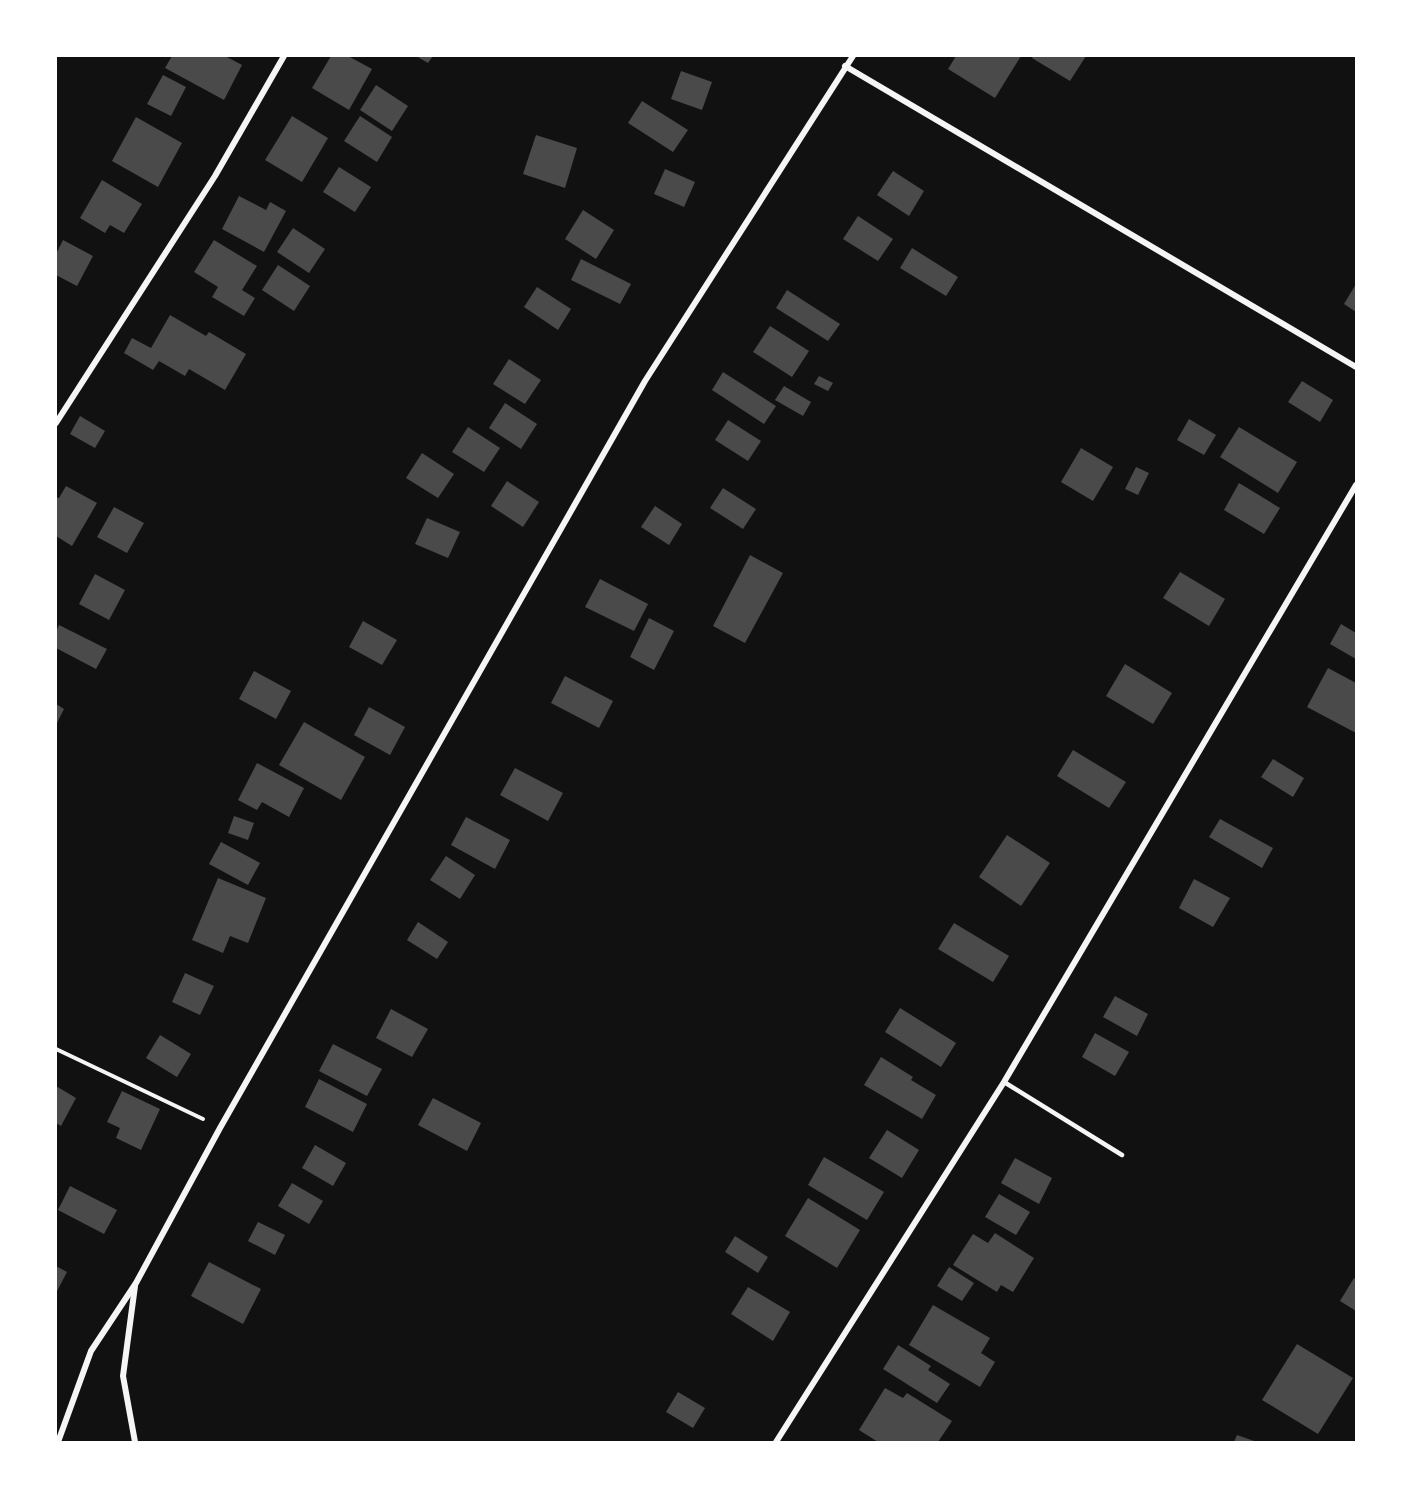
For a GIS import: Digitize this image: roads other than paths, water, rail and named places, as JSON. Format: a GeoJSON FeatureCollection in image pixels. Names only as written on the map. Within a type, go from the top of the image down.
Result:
{"type":"FeatureCollection","features":[{"type":"Feature","properties":{"kind":"street"},"geometry":{"type":"LineString","coordinates":[[56,423],[214,176],[284,56]]}},
{"type":"Feature","properties":{"kind":"street"},"geometry":{"type":"LineString","coordinates":[[58,1443],[91,1351],[136,1282],[220,1128],[645,381],[853,56]]}},
{"type":"Feature","properties":{"kind":"street"},"geometry":{"type":"LineString","coordinates":[[845,66],[1356,367]]}},
{"type":"Feature","properties":{"kind":"street"},"geometry":{"type":"LineString","coordinates":[[776,1443],[1004,1082],[1356,485]]}},
{"type":"Feature","properties":{"kind":"street"},"geometry":{"type":"LineString","coordinates":[[135,1443],[123,1376],[136,1282]]}},
{"type":"Feature","properties":{"kind":"lane"},"geometry":{"type":"LineString","coordinates":[[1004,1082],[1122,1155]]}}]}
